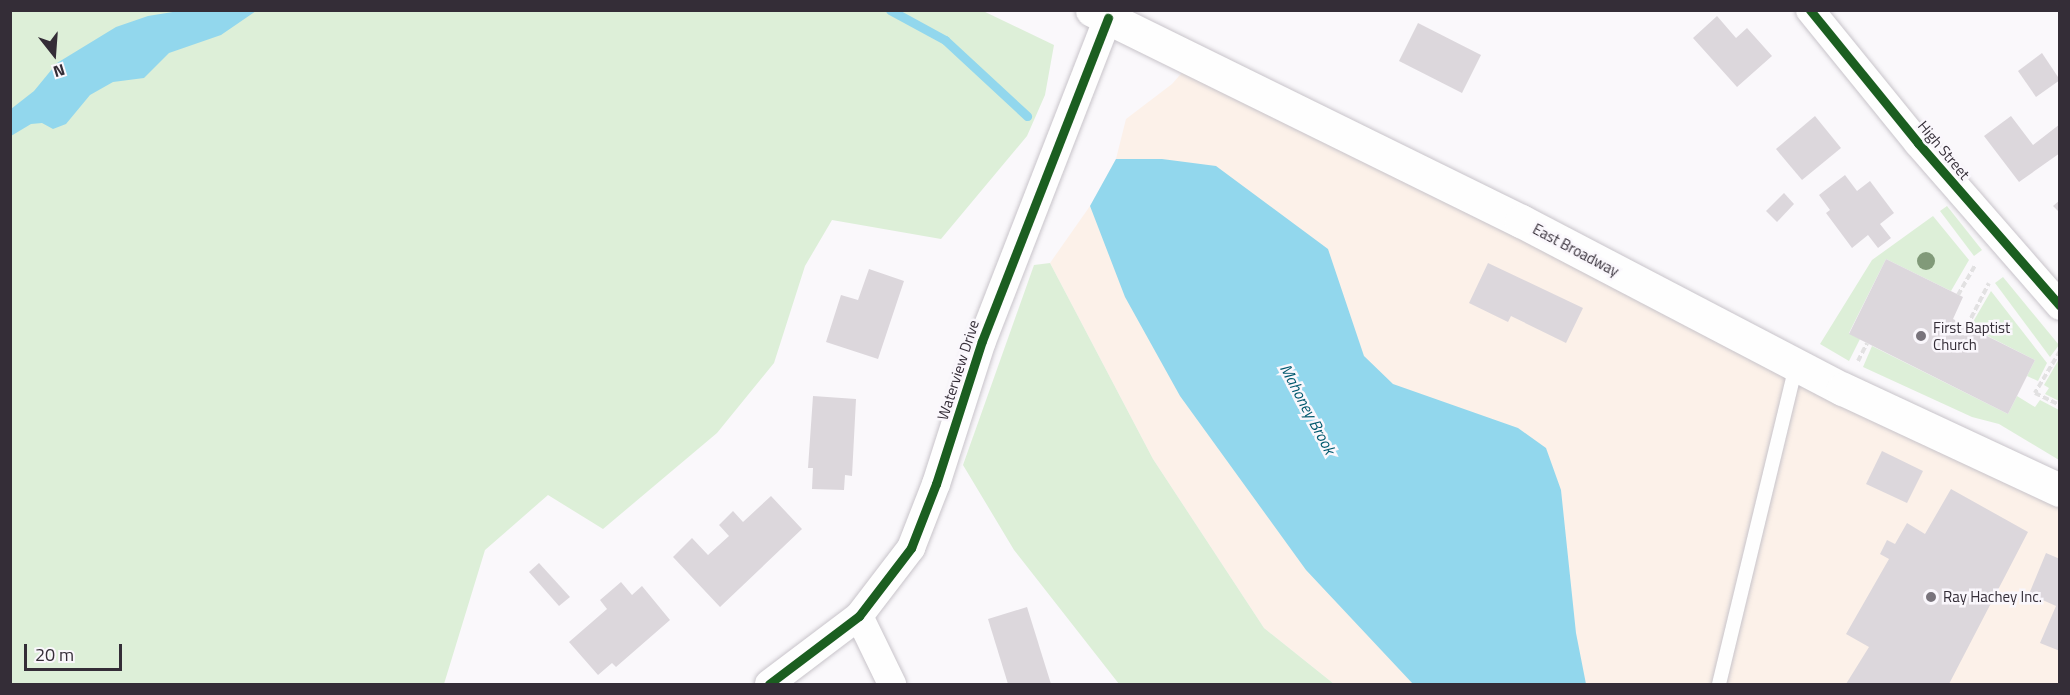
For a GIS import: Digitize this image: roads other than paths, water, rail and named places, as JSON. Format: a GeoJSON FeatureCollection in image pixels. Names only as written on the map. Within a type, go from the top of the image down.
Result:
{"type":"FeatureCollection","features":[{"type":"Feature","properties":{"kind":"main road","name":"East Broadway"},"geometry":{"type":"LineString","coordinates":[[1100,14],[1521,221],[1796,365],[2060,490]]}},
{"type":"Feature","properties":{"kind":"street","name":"High Street"},"geometry":{"type":"LineString","coordinates":[[1810,10],[1918,143],[2060,306]]}},
{"type":"Feature","properties":{"kind":"street","name":"Waterview Drive"},"geometry":{"type":"LineString","coordinates":[[769,684],[859,616],[899,567],[921,527],[982,340],[1100,14]]}},
{"type":"Feature","properties":{"kind":"street"},"geometry":{"type":"LineString","coordinates":[[859,616],[892,684]]}},
{"type":"Feature","properties":{"kind":"lane"},"geometry":{"type":"LineString","coordinates":[[1719,684],[1796,365]]}},
{"type":"Feature","properties":{"kind":"water"},"geometry":{"type":"Polygon","coordinates":[[[185,10],[256,11],[221,35],[169,53],[144,78],[113,82],[90,95],[66,124],[53,129],[42,123],[31,124],[11,136],[11,109],[34,91],[57,63],[116,27],[148,16],[185,10]]]}},
{"type":"Feature","properties":{"kind":"water"},"geometry":{"type":"Polygon","coordinates":[[[1116,159],[1162,159],[1216,166],[1328,249],[1364,356],[1393,384],[1518,428],[1546,448],[1561,490],[1576,633],[1586,684],[1413,684],[1306,570],[1180,396],[1125,297],[1090,206],[1116,159]]]}},
{"type":"Feature","properties":{"kind":"waterway","name":"Mahoney Brook"},"geometry":{"type":"LineString","coordinates":[[890,10],[945,40],[1027,116]]}},
{"type":"Feature","properties":{"kind":"place","name":"First Baptist Church"},"geometry":{"type":"Point","coordinates":[1921,336]}},
{"type":"Feature","properties":{"kind":"place","name":"Ray Hachey Inc."},"geometry":{"type":"Point","coordinates":[1931,597]}}]}
